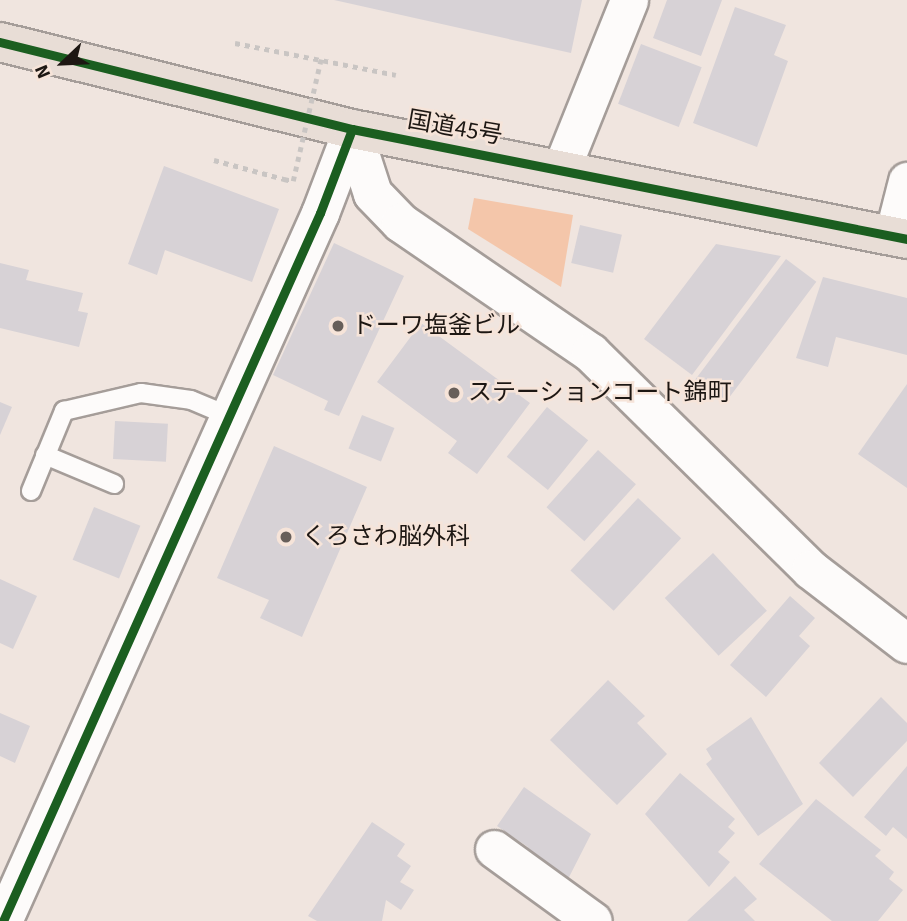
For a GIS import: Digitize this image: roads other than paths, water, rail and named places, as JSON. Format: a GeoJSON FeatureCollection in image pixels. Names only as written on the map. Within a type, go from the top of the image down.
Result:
{"type":"FeatureCollection","features":[{"type":"Feature","properties":{"kind":"highway","name":"国道45号"},"geometry":{"type":"LineString","coordinates":[[0,42],[352,129],[562,167],[900,238]]}},
{"type":"Feature","properties":{"kind":"street"},"geometry":{"type":"LineString","coordinates":[[562,167],[629,0]]}},
{"type":"Feature","properties":{"kind":"street"},"geometry":{"type":"LineString","coordinates":[[3,921],[229,416],[352,129]]}},
{"type":"Feature","properties":{"kind":"street"},"geometry":{"type":"LineString","coordinates":[[352,129],[373,194],[401,223],[591,353],[811,570],[907,645]]}},
{"type":"Feature","properties":{"kind":"street"},"geometry":{"type":"LineString","coordinates":[[900,238],[907,181]]}},
{"type":"Feature","properties":{"kind":"street"},"geometry":{"type":"LineString","coordinates":[[494,849],[593,921]]}},
{"type":"Feature","properties":{"kind":"lane"},"geometry":{"type":"LineString","coordinates":[[31,491],[64,411],[108,396],[141,393],[191,400],[229,416]]}},
{"type":"Feature","properties":{"kind":"lane"},"geometry":{"type":"LineString","coordinates":[[45,455],[114,484]]}},
{"type":"Feature","properties":{"kind":"place","name":"ドーワ塩釜ビル"},"geometry":{"type":"Point","coordinates":[338,326]}},
{"type":"Feature","properties":{"kind":"place","name":"ステーションコート錦町"},"geometry":{"type":"Point","coordinates":[454,393]}},
{"type":"Feature","properties":{"kind":"place","name":"くろさわ脳外科"},"geometry":{"type":"Point","coordinates":[286,537]}}]}
